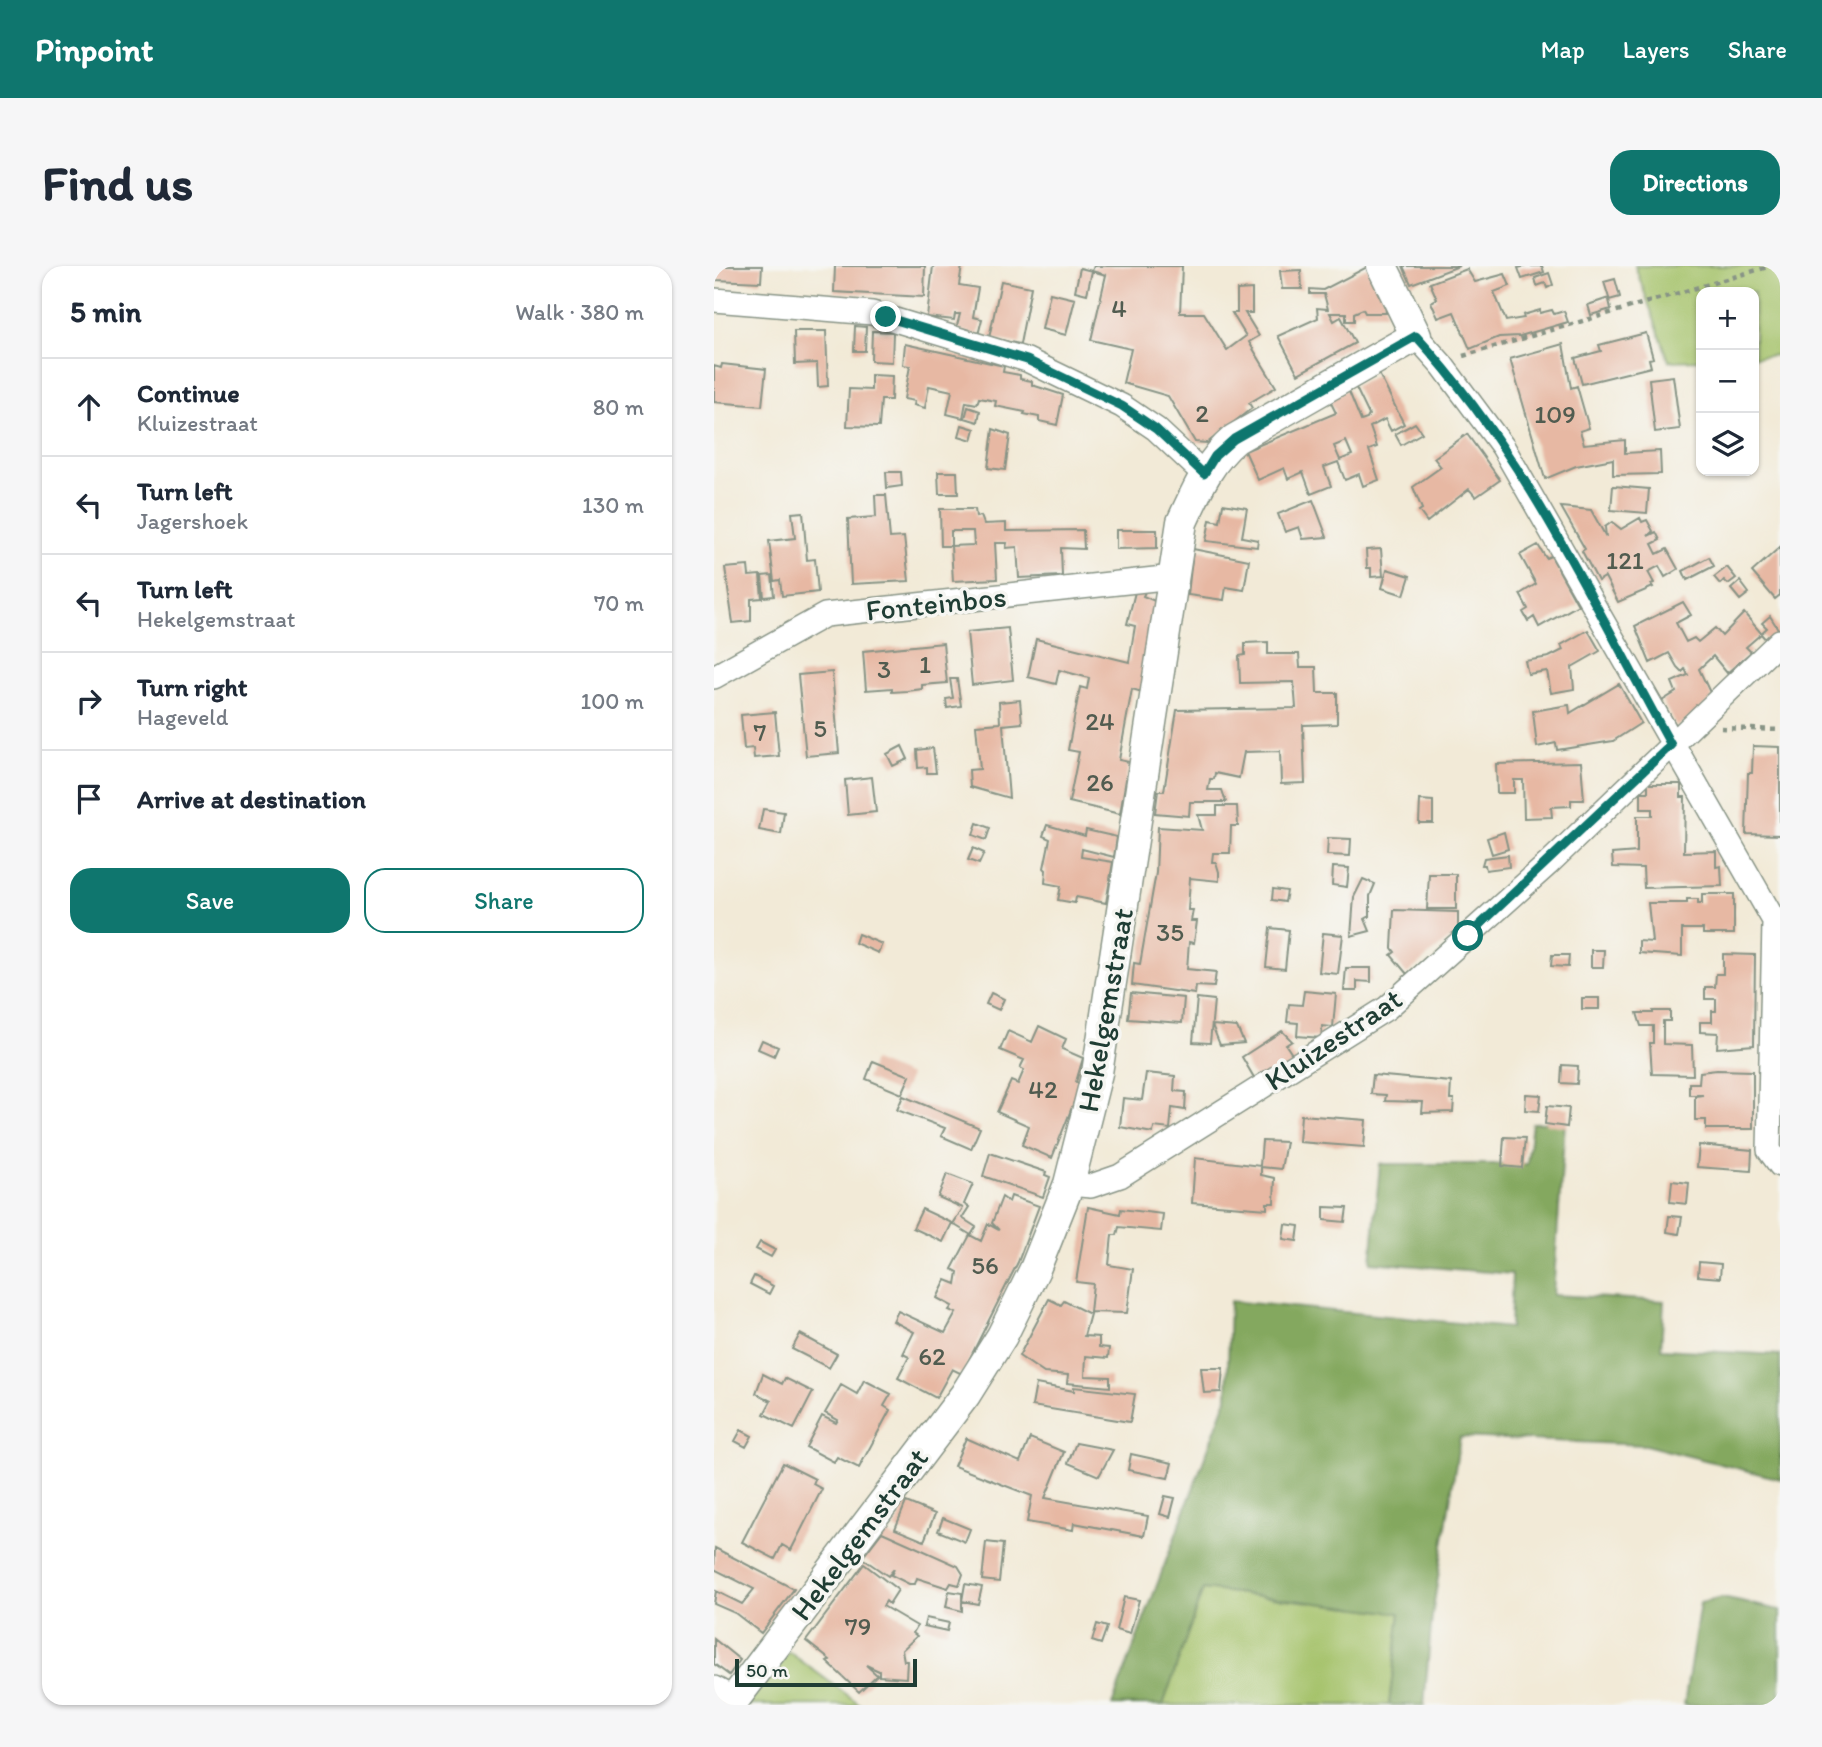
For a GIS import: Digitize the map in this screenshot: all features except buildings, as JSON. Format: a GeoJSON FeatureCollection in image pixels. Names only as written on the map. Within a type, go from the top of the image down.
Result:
{"type":"FeatureCollection","features":[{"type":"Feature","properties":{"kind":"street"},"geometry":{"type":"LineString","coordinates":[[1382,266],[1416,336],[1442,365],[1503,447],[1671,745],[1777,926],[1769,1150],[1780,1166]]}},
{"type":"Feature","properties":{"kind":"street"},"geometry":{"type":"LineString","coordinates":[[714,300],[872,313],[1027,360],[1122,406],[1156,429],[1204,474]]}},
{"type":"Feature","properties":{"kind":"street","name":"Hekelgemstraat"},"geometry":{"type":"LineString","coordinates":[[726,1697],[965,1395],[1002,1336],[1035,1269],[1069,1184],[1097,1073],[1182,522],[1204,474],[1215,456],[1234,439],[1416,336]]}},
{"type":"Feature","properties":{"kind":"street","name":"Fonteinbos"},"geometry":{"type":"LineString","coordinates":[[714,677],[825,615],[1173,577]]}},
{"type":"Feature","properties":{"kind":"street","name":"Kluizestraat"},"geometry":{"type":"LineString","coordinates":[[1069,1184],[1091,1186],[1120,1176],[1387,1009],[1548,864],[1780,641]]}},
{"type":"Feature","properties":{"kind":"path"},"geometry":{"type":"LineString","coordinates":[[1442,365],[1458,357],[1771,266]]}},
{"type":"Feature","properties":{"kind":"path"},"geometry":{"type":"LineString","coordinates":[[1690,727],[1780,730]]}},
{"type":"Feature","properties":{"kind":"green space"},"geometry":{"type":"Polygon","coordinates":[[[1635,266],[1780,266],[1780,355],[1759,357],[1759,287],[1696,287],[1696,360],[1669,361],[1635,266]]]}},
{"type":"Feature","properties":{"kind":"green space"},"geometry":{"type":"Polygon","coordinates":[[[1565,1122],[1553,1295],[1664,1301],[1661,1349],[1780,1355],[1780,1479],[1645,1445],[1460,1437],[1432,1616],[1424,1705],[1389,1705],[1400,1613],[1203,1589],[1163,1705],[1112,1705],[1227,1398],[1230,1301],[1510,1328],[1512,1274],[1371,1262],[1380,1164],[1527,1164],[1532,1123],[1565,1122]]]}},
{"type":"Feature","properties":{"kind":"green space"},"geometry":{"type":"Polygon","coordinates":[[[1203,1589],[1400,1613],[1389,1705],[1163,1705],[1203,1589]]]}},
{"type":"Feature","properties":{"kind":"green space"},"geometry":{"type":"Polygon","coordinates":[[[1722,1598],[1780,1610],[1780,1705],[1684,1705],[1700,1603],[1722,1598]]]}},
{"type":"Feature","properties":{"kind":"green space"},"geometry":{"type":"Polygon","coordinates":[[[789,1652],[861,1705],[747,1705],[789,1652]]]}},
{"type":"Feature","properties":{"kind":"route"},"geometry":{"type":"LineString","coordinates":[[886,317],[942,337],[1027,360],[1122,406],[1156,429],[1204,474],[1215,456],[1234,439],[1416,336],[1442,365],[1503,447],[1671,745],[1548,864],[1468,936]]}}]}
